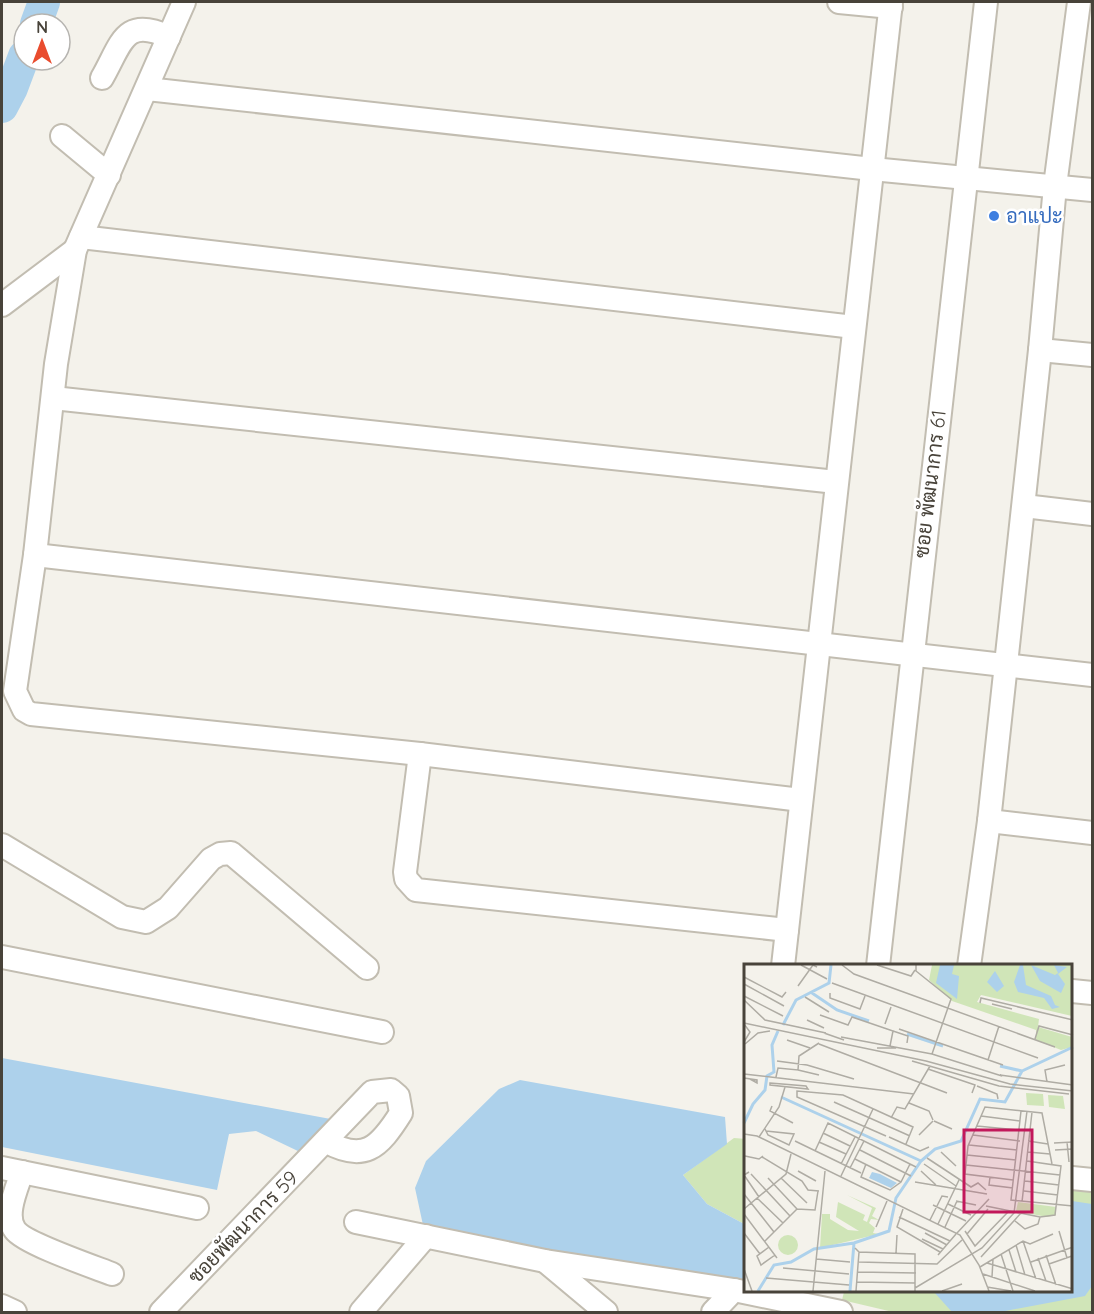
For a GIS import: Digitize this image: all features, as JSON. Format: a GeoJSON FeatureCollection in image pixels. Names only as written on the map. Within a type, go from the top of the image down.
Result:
{"type":"FeatureCollection","features":[{"type":"Feature","properties":{"kind":"street"},"geometry":{"type":"LineString","coordinates":[[184,2],[78,243],[53,398],[36,555],[15,691],[24,710],[31,714],[420,754],[801,800]]}},
{"type":"Feature","properties":{"kind":"street"},"geometry":{"type":"LineString","coordinates":[[783,964],[891,4],[839,2]]}},
{"type":"Feature","properties":{"kind":"street","name":"ซอย พัฒนาการ 61"},"geometry":{"type":"LineString","coordinates":[[878,964],[911,654],[986,2]]}},
{"type":"Feature","properties":{"kind":"street"},"geometry":{"type":"LineString","coordinates":[[969,964],[1024,506],[1055,186],[1084,29],[1079,2]]}},
{"type":"Feature","properties":{"kind":"street"},"geometry":{"type":"LineString","coordinates":[[102,78],[125,37],[133,30],[142,28],[169,37]]}},
{"type":"Feature","properties":{"kind":"street"},"geometry":{"type":"LineString","coordinates":[[147,89],[872,169],[966,176],[1092,190]]}},
{"type":"Feature","properties":{"kind":"street"},"geometry":{"type":"LineString","coordinates":[[62,136],[109,175]]}},
{"type":"Feature","properties":{"kind":"street"},"geometry":{"type":"LineString","coordinates":[[2,304],[78,243],[854,327]]}},
{"type":"Feature","properties":{"kind":"street"},"geometry":{"type":"LineString","coordinates":[[1040,350],[1092,355]]}},
{"type":"Feature","properties":{"kind":"street"},"geometry":{"type":"LineString","coordinates":[[53,398],[836,482]]}},
{"type":"Feature","properties":{"kind":"street"},"geometry":{"type":"LineString","coordinates":[[1024,506],[1092,514]]}},
{"type":"Feature","properties":{"kind":"street"},"geometry":{"type":"LineString","coordinates":[[36,555],[1092,675]]}},
{"type":"Feature","properties":{"kind":"street"},"geometry":{"type":"LineString","coordinates":[[420,754],[405,872],[406,879],[416,890],[787,930]]}},
{"type":"Feature","properties":{"kind":"street"},"geometry":{"type":"LineString","coordinates":[[988,821],[1092,833]]}},
{"type":"Feature","properties":{"kind":"street"},"geometry":{"type":"LineString","coordinates":[[2,845],[122,917],[146,922],[168,908],[211,860],[220,854],[231,853],[367,968]]}},
{"type":"Feature","properties":{"kind":"street"},"geometry":{"type":"LineString","coordinates":[[2,957],[382,1032]]}},
{"type":"Feature","properties":{"kind":"street"},"geometry":{"type":"LineString","coordinates":[[1073,991],[1092,993]]}},
{"type":"Feature","properties":{"kind":"street","name":"ซอยพัฒนาการ 59"},"geometry":{"type":"LineString","coordinates":[[161,1312],[325,1141]]}},
{"type":"Feature","properties":{"kind":"street"},"geometry":{"type":"LineString","coordinates":[[112,1275],[28,1239],[15,1230],[12,1217],[12,1170],[197,1208]]}},
{"type":"Feature","properties":{"kind":"street"},"geometry":{"type":"LineString","coordinates":[[1073,1178],[1092,1180]]}},
{"type":"Feature","properties":{"kind":"street"},"geometry":{"type":"LineString","coordinates":[[356,1222],[545,1261],[744,1292]]}},
{"type":"Feature","properties":{"kind":"street"},"geometry":{"type":"LineString","coordinates":[[372,1309],[426,1236]]}},
{"type":"Feature","properties":{"kind":"street"},"geometry":{"type":"LineString","coordinates":[[545,1261],[606,1312]]}},
{"type":"Feature","properties":{"kind":"street"},"geometry":{"type":"LineString","coordinates":[[712,1312],[734,1290]]}},
{"type":"Feature","properties":{"kind":"street"},"geometry":{"type":"LineString","coordinates":[[751,1293],[827,1306]]}},
{"type":"Feature","properties":{"kind":"street"},"geometry":{"type":"LineString","coordinates":[[2,1306],[15,1312]]}},
{"type":"Feature","properties":{"kind":"green space"},"geometry":{"type":"Polygon","coordinates":[[[734,1138],[744,1139],[744,1224],[707,1204],[683,1175],[734,1138]]]}},
{"type":"Feature","properties":{"kind":"green space"},"geometry":{"type":"Polygon","coordinates":[[[1073,1181],[1092,1184],[1092,1312],[893,1312],[842,1300],[844,1293],[1073,1293],[1073,1181]]]}},
{"type":"Feature","properties":{"kind":"water"},"geometry":{"type":"Polygon","coordinates":[[[2,1058],[336,1120],[300,1152],[256,1131],[229,1134],[217,1190],[2,1147],[2,1058]]]}},
{"type":"Feature","properties":{"kind":"water"},"geometry":{"type":"Polygon","coordinates":[[[520,1080],[725,1117],[727,1144],[683,1175],[707,1204],[744,1224],[744,1287],[423,1225],[415,1188],[426,1161],[499,1089],[520,1080]]]}},
{"type":"Feature","properties":{"kind":"water"},"geometry":{"type":"Polygon","coordinates":[[[1073,1201],[1092,1204],[1092,1286],[1085,1296],[1000,1312],[952,1312],[935,1293],[1073,1293],[1073,1201]]]}},
{"type":"Feature","properties":{"kind":"waterway"},"geometry":{"type":"LineString","coordinates":[[40,12],[44,2]]}},
{"type":"Feature","properties":{"kind":"waterway"},"geometry":{"type":"LineString","coordinates":[[2,107],[18,72]]}},
{"type":"Feature","properties":{"kind":"place","name":"อาแปะ"},"geometry":{"type":"Point","coordinates":[994,216]}}]}
